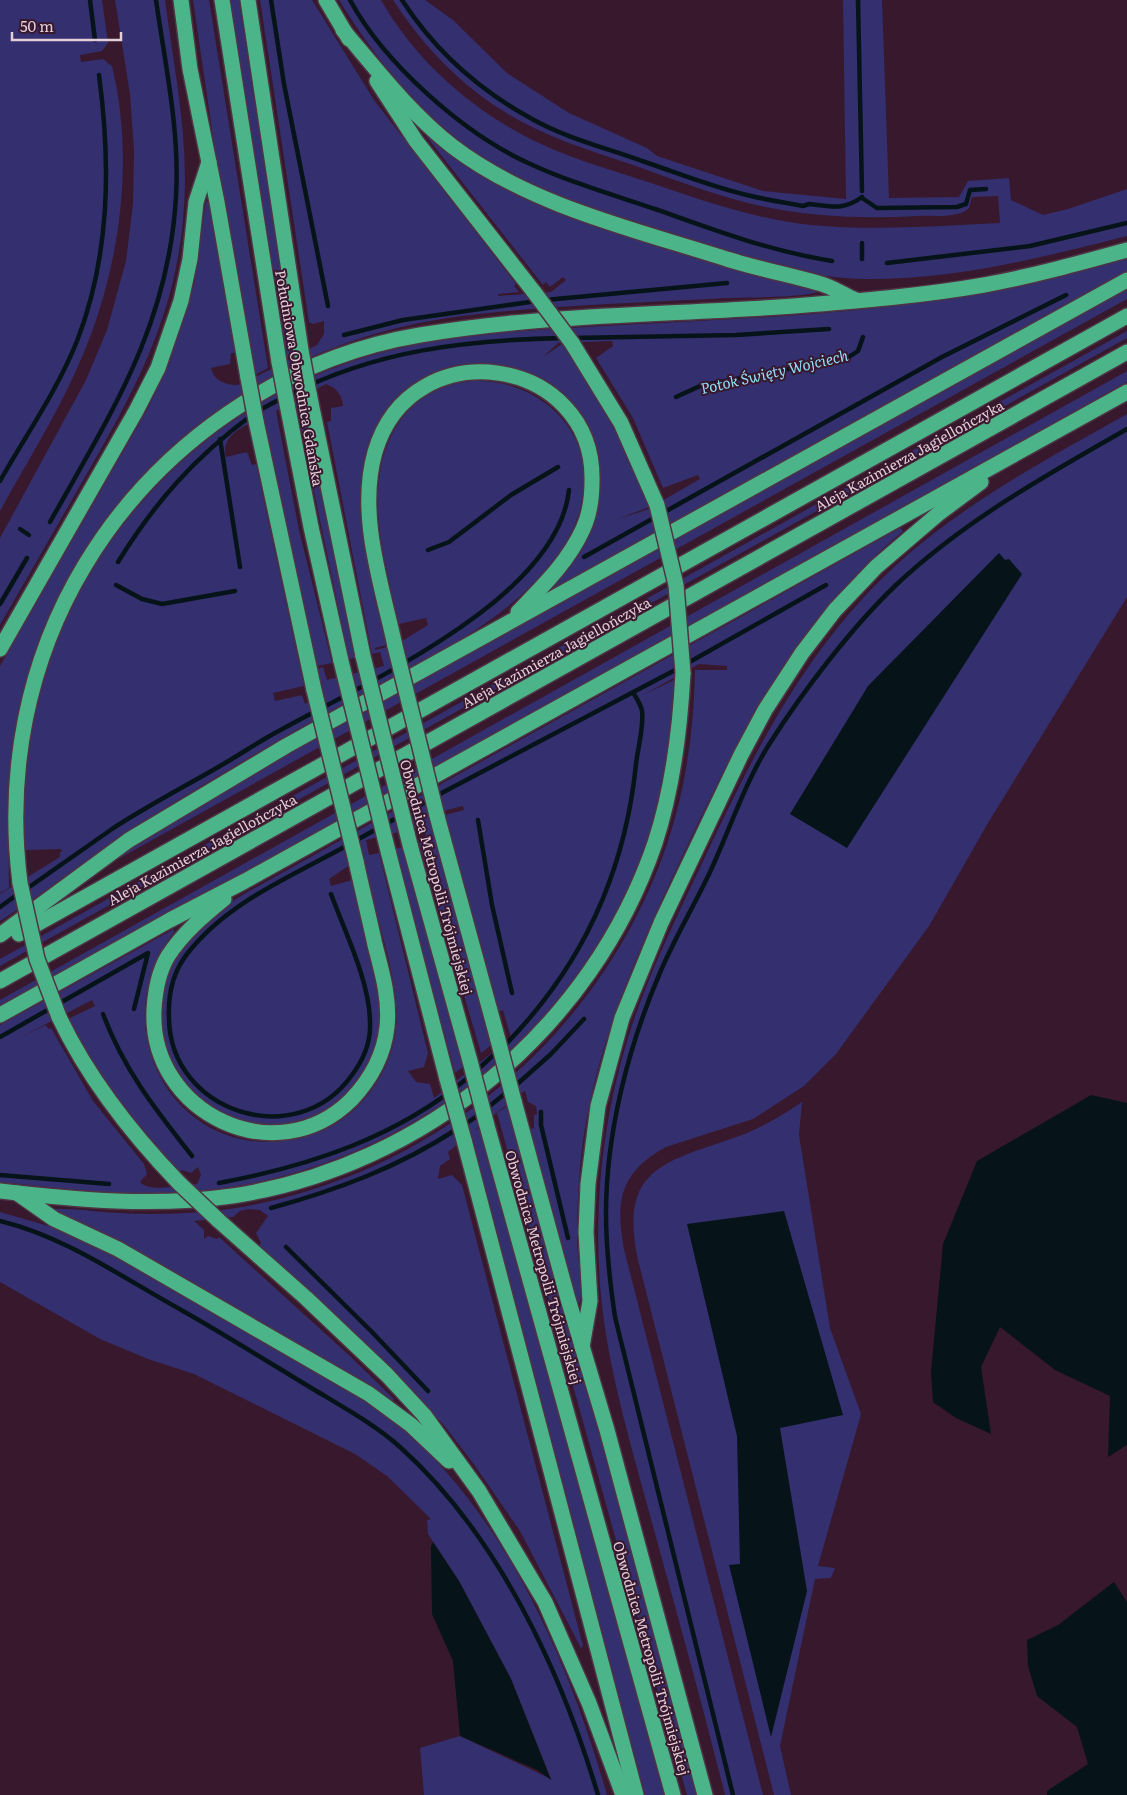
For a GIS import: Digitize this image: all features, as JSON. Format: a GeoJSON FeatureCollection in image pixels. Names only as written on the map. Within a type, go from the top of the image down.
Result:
{"type":"FeatureCollection","features":[{"type":"Feature","properties":{"kind":"highway"},"geometry":{"type":"LineString","coordinates":[[181,0],[190,69],[209,162],[256,421],[314,690],[356,861],[388,1003],[383,1048],[366,1084],[341,1109],[314,1124],[286,1132],[253,1132],[224,1123],[192,1104],[169,1073],[158,1051],[153,1024],[155,991],[167,957],[191,926],[245,881]]}},
{"type":"Feature","properties":{"kind":"highway","name":"Południowa Obwodnica Gdańska"},"geometry":{"type":"LineString","coordinates":[[222,0],[279,362],[311,527],[341,661],[364,759],[636,1795]]}},
{"type":"Feature","properties":{"kind":"highway","name":"Południowa Obwodnica Gdańska"},"geometry":{"type":"LineString","coordinates":[[248,0],[301,350],[363,656],[385,748]]}},
{"type":"Feature","properties":{"kind":"highway"},"geometry":{"type":"LineString","coordinates":[[0,1191],[98,1200],[174,1202],[225,1197],[269,1189],[332,1170],[378,1151],[435,1120],[475,1093],[521,1052],[553,1018],[590,972],[617,928],[636,890],[655,843],[669,792],[680,730],[683,673],[676,585],[657,505],[621,422],[572,343],[416,141],[326,0]]}},
{"type":"Feature","properties":{"kind":"highway"},"geometry":{"type":"LineString","coordinates":[[344,30],[397,94],[432,128],[475,162],[517,187],[593,216],[740,263],[790,278],[820,283],[857,301]]}},
{"type":"Feature","properties":{"kind":"highway"},"geometry":{"type":"LineString","coordinates":[[0,649],[120,441],[158,368],[171,335],[183,295],[194,234],[196,202],[209,162]]}},
{"type":"Feature","properties":{"kind":"highway"},"geometry":{"type":"LineString","coordinates":[[623,1795],[589,1703],[545,1602],[479,1491],[424,1415],[387,1375],[306,1298],[179,1184],[116,1112],[77,1053],[59,1017],[37,959],[20,883],[15,813],[19,754],[33,685],[52,630],[81,572],[122,512],[169,460],[224,416],[269,388],[309,368],[368,348],[418,335],[506,324],[857,301],[987,284],[1046,272],[1127,250]]}},
{"type":"Feature","properties":{"kind":"highway"},"geometry":{"type":"LineString","coordinates":[[0,936],[129,840],[286,746],[1127,280]]}},
{"type":"Feature","properties":{"kind":"highway","name":"Aleja Kazimierza Jagiellończyka"},"geometry":{"type":"LineString","coordinates":[[0,944],[1127,316]]}},
{"type":"Feature","properties":{"kind":"highway","name":"Aleja Kazimierza Jagiellończyka"},"geometry":{"type":"LineString","coordinates":[[0,980],[1127,352]]}},
{"type":"Feature","properties":{"kind":"highway"},"geometry":{"type":"LineString","coordinates":[[510,621],[561,566],[584,527],[592,491],[587,445],[567,411],[546,391],[516,376],[496,372],[457,374],[439,379],[425,386],[403,404],[387,426],[375,453],[370,490],[372,537],[395,646],[437,816],[582,1347],[610,1439],[705,1795]]}},
{"type":"Feature","properties":{"kind":"highway"},"geometry":{"type":"LineString","coordinates":[[0,1015],[1127,392]]}},
{"type":"Feature","properties":{"kind":"highway"},"geometry":{"type":"LineString","coordinates":[[582,1347],[590,1301],[586,1232],[590,1161],[604,1077],[622,1018],[643,964],[728,781],[774,695],[802,653],[835,610],[908,538],[1028,447]]}},
{"type":"Feature","properties":{"kind":"highway","name":"Obwodnica Metropolii Trójmiejskiej"},"geometry":{"type":"LineString","coordinates":[[385,748],[486,1122],[673,1795]]}},
{"type":"Feature","properties":{"kind":"highway"},"geometry":{"type":"LineString","coordinates":[[16,1193],[54,1219],[118,1249],[369,1394],[411,1425],[479,1491]]}},
{"type":"Feature","properties":{"kind":"shaded area"},"geometry":{"type":"Polygon","coordinates":[[[0,0],[102,0],[108,43],[102,51],[80,55],[81,62],[103,59],[112,66],[119,102],[123,176],[114,251],[95,323],[64,396],[0,511],[0,0]]]}},
{"type":"Feature","properties":{"kind":"shaded area"},"geometry":{"type":"Polygon","coordinates":[[[115,0],[165,0],[183,129],[185,181],[180,246],[162,318],[150,352],[135,385],[0,625],[0,538],[86,380],[107,330],[126,261],[133,204],[134,151],[130,94],[115,0]]]}},
{"type":"Feature","properties":{"kind":"shaded area"},"geometry":{"type":"Polygon","coordinates":[[[193,0],[209,0],[268,368],[253,376],[223,205],[193,0]]]}},
{"type":"Feature","properties":{"kind":"shaded area"},"geometry":{"type":"Polygon","coordinates":[[[230,0],[239,0],[294,354],[287,358],[259,192],[230,0]]]}},
{"type":"Feature","properties":{"kind":"shaded area"},"geometry":{"type":"Polygon","coordinates":[[[260,0],[312,0],[374,100],[516,284],[514,286],[519,292],[498,294],[498,296],[551,292],[566,280],[563,277],[550,287],[546,282],[543,285],[426,136],[427,132],[469,165],[821,291],[789,296],[594,305],[495,312],[462,316],[358,339],[267,379],[188,435],[123,505],[71,587],[35,679],[14,780],[9,888],[0,893],[0,666],[147,410],[169,364],[194,285],[206,201],[209,202],[210,207],[235,353],[231,353],[230,364],[211,368],[215,376],[229,384],[242,384],[317,345],[324,334],[324,321],[313,324],[309,322],[260,0]]]}},
{"type":"Feature","properties":{"kind":"shaded area"},"geometry":{"type":"Polygon","coordinates":[[[339,0],[381,0],[412,45],[450,84],[471,101],[493,117],[541,144],[595,165],[730,208],[790,222],[835,227],[882,228],[1000,223],[998,196],[972,197],[969,208],[958,214],[945,216],[835,216],[793,212],[752,204],[691,186],[583,148],[522,122],[474,91],[430,49],[393,0],[425,0],[453,20],[507,73],[569,113],[647,148],[657,156],[763,191],[846,199],[843,0],[882,0],[889,198],[959,197],[968,181],[1009,178],[1011,200],[1043,215],[1068,209],[1127,189],[1127,236],[1030,260],[932,276],[865,279],[842,278],[772,265],[556,195],[516,177],[488,161],[438,123],[394,78],[356,27],[339,0]]]}},
{"type":"Feature","properties":{"kind":"shaded area"},"geometry":{"type":"Polygon","coordinates":[[[1127,257],[1127,272],[545,594],[599,484],[594,448],[532,376],[515,370],[489,365],[466,366],[432,376],[379,426],[369,454],[390,644],[375,648],[375,650],[388,647],[389,649],[428,625],[426,618],[399,624],[382,549],[378,492],[380,473],[399,423],[431,393],[470,381],[511,386],[548,405],[574,436],[584,478],[573,529],[554,560],[528,589],[497,615],[461,639],[424,662],[297,730],[155,814],[0,921],[0,894],[60,857],[60,852],[62,852],[61,849],[26,850],[24,815],[25,779],[29,744],[45,674],[57,640],[72,608],[88,577],[114,537],[143,500],[176,466],[212,436],[250,409],[291,386],[335,368],[380,353],[431,342],[533,330],[840,312],[923,302],[1005,288],[1086,269],[1127,257]],[[612,341],[558,343],[543,357],[562,344],[600,403],[631,464],[649,507],[618,519],[646,510],[700,479],[698,475],[663,488],[633,418],[596,358],[613,346],[612,341]],[[326,384],[302,397],[355,658],[349,659],[295,401],[276,411],[299,530],[332,663],[313,667],[260,418],[235,432],[230,437],[225,449],[226,457],[247,452],[252,465],[256,464],[304,686],[273,693],[275,701],[302,695],[305,704],[322,694],[316,669],[323,667],[327,680],[384,666],[380,652],[372,654],[327,422],[331,421],[331,408],[343,406],[340,395],[326,384]]]}},
{"type":"Feature","properties":{"kind":"shaded area"},"geometry":{"type":"Polygon","coordinates":[[[1127,285],[1127,299],[118,859],[115,858],[116,855],[196,805],[1127,285]]]}},
{"type":"Feature","properties":{"kind":"shaded area"},"geometry":{"type":"Polygon","coordinates":[[[1127,331],[1127,338],[0,966],[0,959],[1127,331]]]}},
{"type":"Feature","properties":{"kind":"shaded area"},"geometry":{"type":"Polygon","coordinates":[[[1127,371],[1127,382],[0,1010],[0,1000],[1127,371]]]}},
{"type":"Feature","properties":{"kind":"shaded area"},"geometry":{"type":"Polygon","coordinates":[[[1127,414],[1127,597],[988,823],[929,926],[836,1054],[804,1086],[753,1119],[666,1147],[639,1167],[624,1189],[620,1216],[624,1249],[763,1795],[725,1795],[627,1429],[604,1323],[599,1264],[599,1199],[611,1103],[627,1041],[635,1015],[666,940],[730,804],[768,731],[789,696],[836,629],[893,568],[947,523],[1005,484],[1127,414]]]}},
{"type":"Feature","properties":{"kind":"shaded area"},"geometry":{"type":"Polygon","coordinates":[[[900,528],[902,529],[902,532],[864,567],[830,604],[800,643],[773,683],[748,725],[703,813],[638,955],[602,1054],[586,1122],[580,1167],[577,1213],[580,1303],[576,1302],[530,1129],[534,1128],[534,1115],[537,1114],[536,1106],[528,1102],[525,1091],[475,1130],[479,1128],[665,1795],[645,1795],[471,1133],[448,1152],[450,1159],[440,1166],[438,1179],[452,1175],[462,1185],[583,1646],[581,1648],[520,1531],[473,1463],[443,1424],[353,1331],[258,1246],[261,1243],[256,1233],[268,1216],[260,1210],[249,1209],[240,1211],[233,1217],[194,1221],[204,1230],[204,1239],[208,1236],[217,1239],[219,1237],[351,1357],[394,1399],[393,1403],[51,1209],[133,1214],[196,1213],[242,1207],[314,1189],[382,1162],[446,1127],[504,1083],[556,1033],[601,976],[638,912],[674,823],[688,758],[695,670],[727,670],[727,666],[699,664],[643,695],[676,679],[666,769],[658,804],[625,895],[587,961],[539,1021],[484,1074],[421,1118],[353,1152],[280,1177],[203,1191],[152,1194],[101,1192],[0,1182],[0,1025],[174,929],[153,970],[145,1010],[149,1049],[164,1084],[189,1112],[221,1133],[259,1142],[303,1137],[318,1132],[347,1116],[366,1097],[384,1070],[392,1050],[396,1028],[396,1009],[385,943],[360,858],[329,879],[331,886],[352,880],[373,955],[381,1006],[380,1033],[369,1067],[348,1095],[326,1112],[295,1124],[264,1126],[232,1120],[188,1091],[164,1050],[160,996],[171,964],[182,946],[222,908],[900,528]],[[463,806],[447,810],[430,820],[435,840],[439,840],[494,1043],[481,1053],[419,843],[427,841],[424,826],[366,840],[369,855],[379,853],[428,1053],[424,1067],[408,1071],[416,1082],[430,1084],[434,1098],[511,1038],[503,1010],[498,1012],[445,815],[464,810],[463,806]],[[92,1000],[23,1036],[46,1025],[48,1029],[51,1028],[93,1101],[144,1164],[147,1174],[140,1182],[144,1185],[158,1188],[197,1184],[201,1175],[198,1167],[191,1173],[182,1170],[179,1173],[147,1137],[105,1080],[68,1019],[95,1006],[92,1000]]]}},
{"type":"Feature","properties":{"kind":"shaded area"},"geometry":{"type":"Polygon","coordinates":[[[999,553],[1005,560],[1009,559],[1022,574],[847,848],[790,814],[868,686],[999,553]]]}},
{"type":"Feature","properties":{"kind":"shaded area"},"geometry":{"type":"Polygon","coordinates":[[[402,847],[463,1067],[455,1073],[395,849],[402,847]]]}},
{"type":"Feature","properties":{"kind":"shaded area"},"geometry":{"type":"Polygon","coordinates":[[[1091,1095],[1127,1103],[1127,1445],[1108,1457],[1110,1396],[1055,1370],[1000,1327],[981,1367],[991,1434],[956,1418],[933,1402],[931,1372],[943,1244],[977,1161],[1091,1095]]]}},
{"type":"Feature","properties":{"kind":"shaded area"},"geometry":{"type":"Polygon","coordinates":[[[802,1102],[799,1135],[830,1328],[861,1414],[818,1566],[835,1568],[831,1578],[815,1579],[780,1746],[791,1795],[774,1795],[638,1260],[634,1229],[635,1205],[642,1186],[654,1172],[690,1153],[755,1129],[802,1102]]]}},
{"type":"Feature","properties":{"kind":"shaded area"},"geometry":{"type":"Polygon","coordinates":[[[510,1104],[697,1795],[687,1795],[497,1113],[510,1104]]]}},
{"type":"Feature","properties":{"kind":"shaded area"},"geometry":{"type":"Polygon","coordinates":[[[784,1211],[843,1415],[780,1428],[807,1591],[771,1737],[729,1565],[740,1564],[737,1436],[687,1224],[784,1211]]]}},
{"type":"Feature","properties":{"kind":"shaded area"},"geometry":{"type":"Polygon","coordinates":[[[0,1212],[52,1227],[101,1249],[370,1404],[395,1422],[434,1458],[469,1499],[500,1544],[528,1592],[552,1642],[573,1693],[607,1795],[424,1795],[420,1748],[460,1736],[551,1779],[511,1679],[459,1581],[428,1534],[427,1520],[431,1519],[387,1476],[355,1454],[194,1374],[148,1359],[100,1339],[0,1282],[0,1212]]]}},
{"type":"Feature","properties":{"kind":"shaded area"},"geometry":{"type":"Polygon","coordinates":[[[433,1542],[459,1581],[511,1679],[551,1780],[537,1770],[460,1736],[453,1661],[432,1614],[431,1546],[433,1542]]]}},
{"type":"Feature","properties":{"kind":"shaded area"},"geometry":{"type":"Polygon","coordinates":[[[1114,1582],[1127,1602],[1127,1795],[1047,1795],[1047,1791],[1088,1764],[1077,1727],[1037,1696],[1028,1666],[1027,1640],[1058,1625],[1114,1582]]]}},
{"type":"Feature","properties":{"kind":"waterway"},"geometry":{"type":"LineString","coordinates":[[90,0],[95,40]]}},
{"type":"Feature","properties":{"kind":"waterway"},"geometry":{"type":"LineString","coordinates":[[50,522],[115,405],[133,367],[149,327],[162,286],[171,243],[176,196],[176,147],[171,98],[156,0]]}},
{"type":"Feature","properties":{"kind":"waterway"},"geometry":{"type":"LineString","coordinates":[[271,0],[284,84],[328,306]]}},
{"type":"Feature","properties":{"kind":"waterway"},"geometry":{"type":"LineString","coordinates":[[350,0],[383,48],[404,71],[451,114],[501,149],[558,176],[722,233],[787,252],[832,261]]}},
{"type":"Feature","properties":{"kind":"waterway"},"geometry":{"type":"LineString","coordinates":[[402,0],[429,36],[459,68],[513,108],[558,132],[737,193],[803,206],[809,204],[843,206],[862,197]]}},
{"type":"Feature","properties":{"kind":"waterway","name":"Potok Święty Wojciech"},"geometry":{"type":"LineString","coordinates":[[858,0],[862,191]]}},
{"type":"Feature","properties":{"kind":"waterway"},"geometry":{"type":"LineString","coordinates":[[0,481],[60,378],[77,341],[88,309],[102,243],[105,210],[105,143],[99,75]]}},
{"type":"Feature","properties":{"kind":"waterway"},"geometry":{"type":"LineString","coordinates":[[862,198],[877,208],[957,207],[966,204],[970,190],[986,189]]}},
{"type":"Feature","properties":{"kind":"waterway"},"geometry":{"type":"LineString","coordinates":[[887,263],[1030,246],[1127,223]]}},
{"type":"Feature","properties":{"kind":"waterway","name":"Potok Święty Wojciech"},"geometry":{"type":"LineString","coordinates":[[862,243],[862,259]]}},
{"type":"Feature","properties":{"kind":"waterway"},"geometry":{"type":"LineString","coordinates":[[545,300],[727,283]]}},
{"type":"Feature","properties":{"kind":"waterway"},"geometry":{"type":"LineString","coordinates":[[584,557],[942,357],[1066,295]]}},
{"type":"Feature","properties":{"kind":"waterway"},"geometry":{"type":"LineString","coordinates":[[344,335],[403,320],[537,301]]}},
{"type":"Feature","properties":{"kind":"waterway"},"geometry":{"type":"LineString","coordinates":[[573,338],[736,335],[829,329]]}},
{"type":"Feature","properties":{"kind":"waterway","name":"Potok Święty Wojciech"},"geometry":{"type":"LineString","coordinates":[[676,397],[700,386],[849,357],[858,351],[863,337]]}},
{"type":"Feature","properties":{"kind":"waterway"},"geometry":{"type":"LineString","coordinates":[[289,395],[355,367],[423,350],[492,341],[563,338]]}},
{"type":"Feature","properties":{"kind":"waterway"},"geometry":{"type":"LineString","coordinates":[[258,411],[282,398]]}},
{"type":"Feature","properties":{"kind":"waterway"},"geometry":{"type":"LineString","coordinates":[[118,562],[162,500],[194,464],[252,415]]}},
{"type":"Feature","properties":{"kind":"waterway"},"geometry":{"type":"LineString","coordinates":[[733,1795],[613,1304],[607,1240],[607,1183],[615,1122],[629,1061],[659,975],[710,872],[753,774],[783,723],[829,660],[879,602],[949,540],[1007,500],[1127,429]]}},
{"type":"Feature","properties":{"kind":"waterway"},"geometry":{"type":"LineString","coordinates":[[220,439],[240,567]]}},
{"type":"Feature","properties":{"kind":"waterway","name":"Potok Święty Wojciech"},"geometry":{"type":"LineString","coordinates":[[428,550],[449,542],[511,495],[558,467]]}},
{"type":"Feature","properties":{"kind":"waterway"},"geometry":{"type":"LineString","coordinates":[[25,890],[112,829],[152,804],[447,637],[491,604],[529,569],[556,531],[569,490]]}},
{"type":"Feature","properties":{"kind":"waterway","name":"Potok Święty Wojciech"},"geometry":{"type":"LineString","coordinates":[[20,529],[29,535]]}},
{"type":"Feature","properties":{"kind":"waterway"},"geometry":{"type":"LineString","coordinates":[[0,604],[27,558]]}},
{"type":"Feature","properties":{"kind":"waterway","name":"Potok Święty Wojciech"},"geometry":{"type":"LineString","coordinates":[[116,585],[142,599],[162,604],[235,591]]}},
{"type":"Feature","properties":{"kind":"waterway"},"geometry":{"type":"LineString","coordinates":[[686,664],[826,585]]}},
{"type":"Feature","properties":{"kind":"waterway"},"geometry":{"type":"LineString","coordinates":[[436,796],[679,668]]}},
{"type":"Feature","properties":{"kind":"waterway"},"geometry":{"type":"LineString","coordinates":[[504,1046],[532,1016],[556,984],[577,951],[595,917],[610,881],[622,843],[642,730],[642,711],[634,694]]}},
{"type":"Feature","properties":{"kind":"waterway"},"geometry":{"type":"LineString","coordinates":[[355,841],[429,800]]}},
{"type":"Feature","properties":{"kind":"waterway"},"geometry":{"type":"LineString","coordinates":[[478,820],[492,905],[512,993]]}},
{"type":"Feature","properties":{"kind":"waterway"},"geometry":{"type":"LineString","coordinates":[[331,894],[356,957],[369,1007],[369,1037],[360,1063],[352,1075],[328,1099],[300,1112],[270,1116],[240,1111],[213,1098],[190,1078],[175,1051],[169,1010],[172,984],[178,968],[187,954],[221,919],[283,879],[348,845]]}},
{"type":"Feature","properties":{"kind":"waterway"},"geometry":{"type":"LineString","coordinates":[[0,907],[18,894]]}},
{"type":"Feature","properties":{"kind":"waterway"},"geometry":{"type":"LineString","coordinates":[[0,1037],[148,953],[134,1009]]}},
{"type":"Feature","properties":{"kind":"waterway"},"geometry":{"type":"LineString","coordinates":[[103,1014],[111,1034],[131,1071],[153,1105],[192,1156]]}},
{"type":"Feature","properties":{"kind":"waterway"},"geometry":{"type":"LineString","coordinates":[[514,1087],[551,1054],[584,1019]]}},
{"type":"Feature","properties":{"kind":"waterway"},"geometry":{"type":"LineString","coordinates":[[476,1071],[498,1051]]}},
{"type":"Feature","properties":{"kind":"waterway"},"geometry":{"type":"LineString","coordinates":[[219,1183],[286,1168],[352,1146],[413,1116],[470,1076]]}},
{"type":"Feature","properties":{"kind":"waterway"},"geometry":{"type":"LineString","coordinates":[[486,1109],[507,1092]]}},
{"type":"Feature","properties":{"kind":"waterway"},"geometry":{"type":"LineString","coordinates":[[541,1112],[541,1125],[568,1238]]}},
{"type":"Feature","properties":{"kind":"waterway"},"geometry":{"type":"LineString","coordinates":[[464,1125],[480,1114]]}},
{"type":"Feature","properties":{"kind":"waterway"},"geometry":{"type":"LineString","coordinates":[[271,1208],[367,1176],[413,1155],[457,1129]]}},
{"type":"Feature","properties":{"kind":"waterway"},"geometry":{"type":"LineString","coordinates":[[0,1175],[109,1184]]}},
{"type":"Feature","properties":{"kind":"waterway"},"geometry":{"type":"LineString","coordinates":[[0,1221],[48,1237],[116,1272],[347,1409],[400,1447],[435,1482],[467,1521],[496,1563],[522,1608],[545,1654],[565,1701],[598,1795]]}},
{"type":"Feature","properties":{"kind":"waterway"},"geometry":{"type":"LineString","coordinates":[[286,1247],[371,1331],[428,1391]]}}]}
